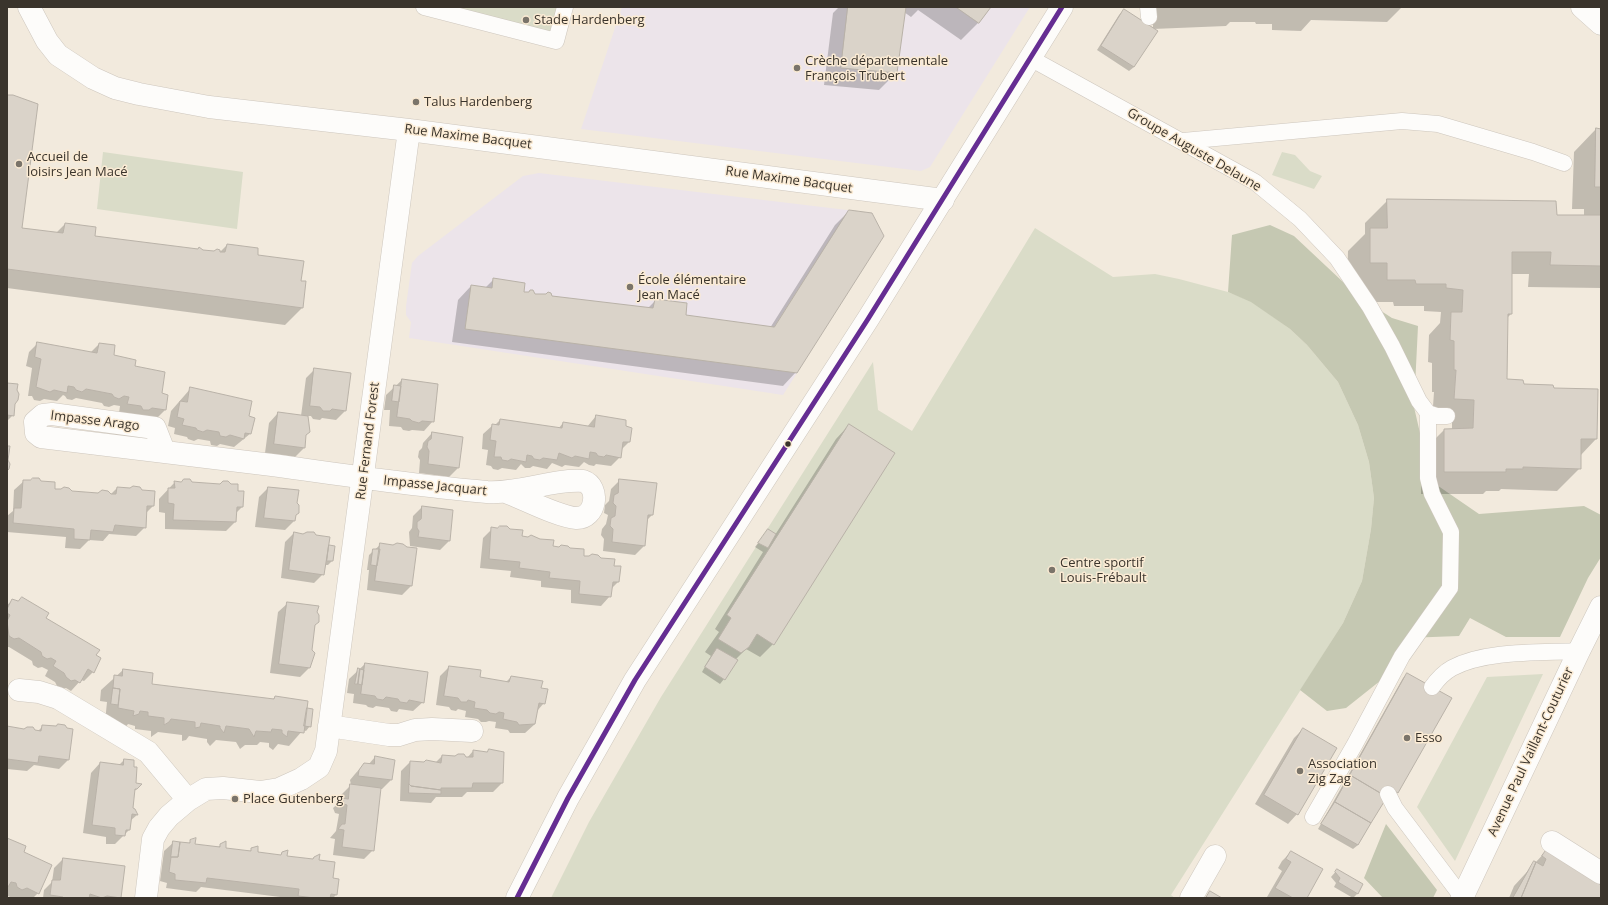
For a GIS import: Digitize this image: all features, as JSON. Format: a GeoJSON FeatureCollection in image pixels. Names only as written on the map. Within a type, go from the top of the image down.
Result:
{"type":"FeatureCollection","features":[{"type":"Feature","properties":{"kind":"street","name":"Rue Maxime Bacquet"},"geometry":{"type":"LineString","coordinates":[[29,7],[47,41],[58,55],[93,78],[115,88],[139,94],[209,107],[409,130],[943,200]]}},
{"type":"Feature","properties":{"kind":"street"},"geometry":{"type":"LineString","coordinates":[[517,898],[568,798],[635,680],[868,320],[1062,7]]}},
{"type":"Feature","properties":{"kind":"street"},"geometry":{"type":"LineString","coordinates":[[1582,7],[1601,24]]}},
{"type":"Feature","properties":{"kind":"street","name":"Rue Fernand Forest"},"geometry":{"type":"LineString","coordinates":[[188,800],[206,789],[223,788],[260,792],[279,789],[301,779],[318,768],[326,751],[409,130]]}},
{"type":"Feature","properties":{"kind":"street","name":"Impasse Arago"},"geometry":{"type":"LineString","coordinates":[[164,451],[155,428],[52,414],[43,415],[35,422],[34,427],[36,433],[41,437],[164,451],[363,477]]}},
{"type":"Feature","properties":{"kind":"street","name":"Impasse Jacquart"},"geometry":{"type":"LineString","coordinates":[[363,477],[506,492]]}},
{"type":"Feature","properties":{"kind":"street","name":"Avenue Paul Vaillant-Couturier"},"geometry":{"type":"LineString","coordinates":[[1462,898],[1601,607]]}},
{"type":"Feature","properties":{"kind":"street"},"geometry":{"type":"LineString","coordinates":[[19,690],[39,692],[58,698],[148,752],[188,800],[169,816],[159,828],[153,839],[146,898]]}},
{"type":"Feature","properties":{"kind":"street"},"geometry":{"type":"LineString","coordinates":[[329,726],[389,735],[399,735],[415,730],[432,729],[472,731]]}},
{"type":"Feature","properties":{"kind":"street"},"geometry":{"type":"LineString","coordinates":[[1552,842],[1601,873]]}},
{"type":"Feature","properties":{"kind":"street"},"geometry":{"type":"LineString","coordinates":[[1191,898],[1215,856]]}},
{"type":"Feature","properties":{"kind":"lane"},"geometry":{"type":"LineString","coordinates":[[424,7],[556,41],[565,7]]}},
{"type":"Feature","properties":{"kind":"lane","name":"Groupe Auguste Delaune"},"geometry":{"type":"LineString","coordinates":[[1030,58],[1255,182],[1300,219],[1338,258],[1370,307],[1392,346],[1419,401],[1428,413]]}},
{"type":"Feature","properties":{"kind":"lane"},"geometry":{"type":"LineString","coordinates":[[1182,141],[1402,121],[1438,124],[1533,152],[1564,163]]}},
{"type":"Feature","properties":{"kind":"lane"},"geometry":{"type":"LineString","coordinates":[[1312,817],[1355,744],[1402,656],[1450,588],[1451,532],[1432,494],[1428,478],[1428,413],[1437,416],[1447,416]]}},
{"type":"Feature","properties":{"kind":"lane"},"geometry":{"type":"LineString","coordinates":[[1432,687],[1439,677],[1451,669],[1469,661],[1502,655],[1579,651]]}},
{"type":"Feature","properties":{"kind":"lane"},"geometry":{"type":"LineString","coordinates":[[1388,794],[1395,808],[1462,898]]}},
{"type":"Feature","properties":{"kind":"shaded area","name":"Crèche départementale François Trubert"},"geometry":{"type":"Polygon","coordinates":[[[622,7],[1030,7],[930,167],[921,171],[581,129],[622,7]]]}},
{"type":"Feature","properties":{"kind":"shaded area","name":"École élémentaire Jean Macé"},"geometry":{"type":"Polygon","coordinates":[[[539,173],[872,213],[884,236],[783,395],[409,338],[411,322],[406,315],[406,306],[412,263],[418,256],[523,176],[539,173]]]}},
{"type":"Feature","properties":{"kind":"green space","name":"Stade Hardenberg"},"geometry":{"type":"Polygon","coordinates":[[[447,7],[557,7],[550,34],[447,7]]]}},
{"type":"Feature","properties":{"kind":"green space"},"geometry":{"type":"Polygon","coordinates":[[[103,152],[243,172],[237,229],[97,209],[103,152]]]}},
{"type":"Feature","properties":{"kind":"green space"},"geometry":{"type":"Polygon","coordinates":[[[1282,152],[1295,155],[1310,171],[1322,176],[1314,189],[1272,175],[1282,152]]]}},
{"type":"Feature","properties":{"kind":"green space"},"geometry":{"type":"Polygon","coordinates":[[[1270,225],[1294,236],[1358,296],[1392,318],[1418,326],[1414,407],[1431,481],[1479,514],[1584,506],[1601,515],[1601,557],[1588,578],[1560,637],[1506,637],[1470,618],[1459,636],[1406,638],[1380,681],[1346,708],[1327,711],[1300,690],[1343,623],[1362,581],[1371,529],[1374,498],[1369,462],[1358,425],[1338,382],[1307,345],[1290,329],[1251,302],[1228,292],[1232,235],[1270,225]]]}},
{"type":"Feature","properties":{"kind":"green space","name":"Centre sportif Louis-Frébault"},"geometry":{"type":"Polygon","coordinates":[[[1035,228],[1113,277],[1155,274],[1228,292],[1251,301],[1290,329],[1307,345],[1338,382],[1358,425],[1369,462],[1374,498],[1371,529],[1362,581],[1343,623],[1171,895],[1175,898],[551,898],[589,822],[661,697],[873,362],[878,410],[912,431],[1035,228]]]}},
{"type":"Feature","properties":{"kind":"green space"},"geometry":{"type":"Polygon","coordinates":[[[1543,674],[1455,861],[1417,807],[1487,677],[1543,674]]]}},
{"type":"Feature","properties":{"kind":"green space"},"geometry":{"type":"Polygon","coordinates":[[[1386,824],[1437,890],[1433,898],[1383,898],[1364,878],[1386,824]]]}},
{"type":"Feature","properties":{"kind":"building"},"geometry":{"type":"Polygon","coordinates":[[[848,7],[906,7],[897,73],[841,68],[848,7]]]}},
{"type":"Feature","properties":{"kind":"building"},"geometry":{"type":"Polygon","coordinates":[[[956,7],[991,7],[979,23],[956,7]]]}},
{"type":"Feature","properties":{"kind":"building"},"geometry":{"type":"Polygon","coordinates":[[[1124,9],[1158,31],[1134,67],[1101,46],[1124,9]]]}},
{"type":"Feature","properties":{"kind":"building","name":"Accueil de loisirs Jean Macé"},"geometry":{"type":"Polygon","coordinates":[[[7,95],[13,95],[38,104],[22,228],[63,233],[65,223],[96,227],[95,236],[198,249],[199,247],[203,250],[214,251],[217,249],[220,250],[220,252],[225,252],[227,244],[258,248],[258,255],[304,261],[301,281],[306,281],[303,308],[7,269],[7,95]]]}},
{"type":"Feature","properties":{"kind":"building"},"geometry":{"type":"Polygon","coordinates":[[[1596,128],[1601,129],[1601,187],[1595,187],[1596,128]]]}},
{"type":"Feature","properties":{"kind":"building"},"geometry":{"type":"Polygon","coordinates":[[[1387,199],[1556,201],[1557,215],[1601,215],[1601,266],[1550,265],[1551,252],[1512,252],[1512,314],[1508,314],[1507,379],[1523,380],[1524,384],[1553,385],[1554,388],[1598,389],[1597,439],[1581,439],[1581,469],[1523,467],[1523,469],[1506,469],[1506,472],[1444,472],[1444,429],[1473,428],[1474,400],[1454,399],[1456,370],[1454,370],[1454,341],[1450,340],[1451,312],[1462,312],[1463,290],[1446,288],[1446,284],[1416,284],[1415,280],[1387,280],[1387,263],[1370,263],[1370,228],[1387,228],[1387,199]]]}},
{"type":"Feature","properties":{"kind":"building"},"geometry":{"type":"Polygon","coordinates":[[[849,210],[872,213],[884,236],[797,373],[465,329],[471,285],[492,288],[493,278],[525,283],[524,292],[533,290],[535,294],[546,294],[548,292],[551,293],[552,296],[653,308],[655,299],[687,303],[686,315],[774,327],[849,210]]]}},
{"type":"Feature","properties":{"kind":"building"},"geometry":{"type":"Polygon","coordinates":[[[37,342],[97,353],[99,343],[115,345],[114,355],[136,360],[135,366],[165,372],[162,393],[168,395],[166,410],[152,408],[149,410],[143,410],[141,406],[127,404],[129,397],[124,396],[119,399],[114,397],[112,394],[86,389],[82,392],[76,390],[74,387],[68,386],[67,393],[54,390],[50,392],[36,387],[41,359],[35,357],[37,342]]]}},
{"type":"Feature","properties":{"kind":"building"},"geometry":{"type":"Polygon","coordinates":[[[314,368],[351,373],[346,411],[332,409],[330,411],[323,411],[320,407],[310,406],[314,368]]]}},
{"type":"Feature","properties":{"kind":"building"},"geometry":{"type":"Polygon","coordinates":[[[402,379],[438,384],[434,422],[422,421],[419,423],[410,419],[397,417],[402,379]]]}},
{"type":"Feature","properties":{"kind":"building"},"geometry":{"type":"Polygon","coordinates":[[[7,383],[18,384],[17,390],[19,394],[18,400],[15,404],[14,416],[7,415],[7,383]]]}},
{"type":"Feature","properties":{"kind":"building"},"geometry":{"type":"Polygon","coordinates":[[[394,385],[401,386],[399,402],[392,401],[394,385]]]}},
{"type":"Feature","properties":{"kind":"building"},"geometry":{"type":"Polygon","coordinates":[[[190,387],[252,401],[249,416],[255,418],[251,434],[245,433],[244,439],[230,435],[226,437],[220,436],[219,432],[207,430],[203,432],[197,430],[196,428],[182,425],[184,419],[177,417],[180,401],[187,402],[190,387]]]}},
{"type":"Feature","properties":{"kind":"building"},"geometry":{"type":"Polygon","coordinates":[[[278,412],[308,416],[310,432],[306,435],[305,448],[274,444],[278,412]]]}},
{"type":"Feature","properties":{"kind":"building"},"geometry":{"type":"Polygon","coordinates":[[[596,415],[626,420],[626,426],[632,428],[630,442],[623,442],[621,458],[606,455],[604,457],[598,456],[596,453],[590,452],[589,459],[575,456],[572,458],[559,453],[557,460],[543,458],[540,460],[534,459],[532,456],[527,455],[526,462],[511,459],[508,461],[502,460],[501,457],[494,457],[496,441],[490,440],[492,424],[499,425],[500,419],[562,428],[563,422],[594,427],[596,415]]]}},
{"type":"Feature","properties":{"kind":"building"},"geometry":{"type":"Polygon","coordinates":[[[849,424],[895,453],[774,645],[757,634],[749,647],[741,653],[718,639],[731,618],[727,615],[849,424]]]}},
{"type":"Feature","properties":{"kind":"building"},"geometry":{"type":"Polygon","coordinates":[[[432,432],[463,437],[459,468],[428,464],[429,451],[427,447],[428,441],[431,439],[432,432]]]}},
{"type":"Feature","properties":{"kind":"building"},"geometry":{"type":"Polygon","coordinates":[[[7,446],[10,446],[8,460],[10,464],[7,471],[7,446]]]}},
{"type":"Feature","properties":{"kind":"building"},"geometry":{"type":"Polygon","coordinates":[[[33,478],[39,478],[41,481],[55,482],[55,489],[61,489],[64,487],[69,488],[72,491],[98,493],[102,490],[108,491],[111,494],[116,494],[117,487],[140,487],[142,490],[155,491],[154,506],[147,506],[146,528],[115,525],[113,532],[91,530],[90,540],[74,539],[74,529],[13,523],[14,508],[21,508],[23,480],[30,480],[33,478]]]}},
{"type":"Feature","properties":{"kind":"building"},"geometry":{"type":"Polygon","coordinates":[[[184,479],[190,479],[192,482],[220,484],[223,481],[228,481],[231,484],[238,484],[238,491],[244,491],[243,507],[237,507],[236,522],[173,520],[174,504],[168,503],[168,488],[175,488],[174,481],[181,482],[184,479]]]}},
{"type":"Feature","properties":{"kind":"building"},"geometry":{"type":"Polygon","coordinates":[[[619,479],[657,483],[653,515],[648,515],[645,546],[612,542],[613,529],[610,526],[611,518],[615,516],[616,506],[613,503],[614,495],[618,493],[619,479]]]}},
{"type":"Feature","properties":{"kind":"building"},"geometry":{"type":"Polygon","coordinates":[[[268,487],[299,490],[297,503],[299,505],[299,513],[296,515],[295,521],[264,518],[268,487]]]}},
{"type":"Feature","properties":{"kind":"building"},"geometry":{"type":"Polygon","coordinates":[[[422,506],[453,510],[450,541],[418,537],[419,531],[417,528],[417,522],[421,519],[422,506]]]}},
{"type":"Feature","properties":{"kind":"building"},"geometry":{"type":"Polygon","coordinates":[[[500,526],[507,526],[510,529],[523,530],[522,536],[528,537],[531,535],[540,539],[554,540],[553,546],[559,547],[561,545],[568,546],[570,548],[584,549],[584,556],[589,556],[592,554],[598,555],[601,558],[615,559],[614,566],[621,566],[619,582],[613,582],[611,597],[579,594],[580,581],[549,578],[550,572],[519,568],[520,562],[489,559],[491,527],[497,528],[500,526]]]}},
{"type":"Feature","properties":{"kind":"building"},"geometry":{"type":"Polygon","coordinates":[[[768,529],[776,534],[768,548],[758,543],[768,529]]]}},
{"type":"Feature","properties":{"kind":"building"},"geometry":{"type":"Polygon","coordinates":[[[294,532],[303,534],[307,532],[314,532],[316,535],[330,537],[324,575],[289,570],[294,532]]]}},
{"type":"Feature","properties":{"kind":"building"},"geometry":{"type":"Polygon","coordinates":[[[380,543],[393,545],[397,543],[403,544],[407,547],[417,548],[412,586],[375,581],[380,543]]]}},
{"type":"Feature","properties":{"kind":"building"},"geometry":{"type":"Polygon","coordinates":[[[329,545],[335,546],[333,561],[327,561],[329,545]]]}},
{"type":"Feature","properties":{"kind":"building"},"geometry":{"type":"Polygon","coordinates":[[[373,549],[380,549],[377,566],[371,565],[373,549]]]}},
{"type":"Feature","properties":{"kind":"building"},"geometry":{"type":"Polygon","coordinates":[[[22,597],[49,613],[46,618],[100,650],[96,655],[101,658],[94,673],[88,669],[80,683],[75,680],[71,681],[64,673],[53,666],[56,661],[42,656],[41,652],[19,638],[14,639],[9,636],[7,621],[10,615],[7,613],[7,609],[12,599],[18,601],[22,597]]]}},
{"type":"Feature","properties":{"kind":"building"},"geometry":{"type":"Polygon","coordinates":[[[287,602],[319,606],[317,612],[319,615],[319,622],[315,625],[312,650],[315,653],[310,668],[279,664],[287,602]]]}},
{"type":"Feature","properties":{"kind":"building"},"geometry":{"type":"Polygon","coordinates":[[[717,648],[738,660],[725,680],[705,667],[717,648]]]}},
{"type":"Feature","properties":{"kind":"building"},"geometry":{"type":"Polygon","coordinates":[[[365,663],[428,672],[424,703],[409,700],[407,703],[400,702],[398,699],[386,697],[383,700],[377,699],[375,696],[361,694],[365,663]]]}},
{"type":"Feature","properties":{"kind":"building"},"geometry":{"type":"Polygon","coordinates":[[[449,666],[481,670],[480,677],[509,682],[511,676],[543,681],[541,688],[548,689],[545,704],[539,703],[535,724],[519,725],[517,722],[503,719],[504,713],[490,713],[487,710],[474,708],[475,702],[468,700],[467,702],[461,702],[458,698],[444,696],[449,666]]]}},
{"type":"Feature","properties":{"kind":"building"},"geometry":{"type":"Polygon","coordinates":[[[358,668],[360,669],[358,684],[355,684],[358,668]]]}},
{"type":"Feature","properties":{"kind":"building"},"geometry":{"type":"Polygon","coordinates":[[[123,669],[153,673],[152,684],[274,699],[275,696],[308,701],[304,733],[288,731],[287,737],[282,733],[282,730],[272,729],[271,732],[256,731],[254,737],[249,729],[226,726],[224,733],[220,726],[201,723],[200,727],[195,728],[195,722],[171,719],[164,725],[164,718],[148,716],[148,712],[140,711],[139,714],[133,716],[134,711],[118,708],[120,689],[113,688],[114,675],[122,676],[123,669]]]}},
{"type":"Feature","properties":{"kind":"building"},"geometry":{"type":"Polygon","coordinates":[[[360,669],[364,670],[362,685],[358,684],[360,669]]]}},
{"type":"Feature","properties":{"kind":"building"},"geometry":{"type":"Polygon","coordinates":[[[1407,673],[1452,698],[1398,793],[1391,789],[1387,797],[1350,775],[1407,673]]]}},
{"type":"Feature","properties":{"kind":"building"},"geometry":{"type":"Polygon","coordinates":[[[113,688],[120,689],[118,705],[111,704],[113,688]]]}},
{"type":"Feature","properties":{"kind":"building"},"geometry":{"type":"Polygon","coordinates":[[[307,708],[313,709],[311,727],[304,726],[307,708]]]}},
{"type":"Feature","properties":{"kind":"building"},"geometry":{"type":"Polygon","coordinates":[[[58,724],[65,725],[67,728],[73,729],[69,760],[39,756],[38,763],[7,759],[7,726],[24,729],[27,727],[33,727],[35,730],[41,731],[42,725],[56,726],[58,724]]]}},
{"type":"Feature","properties":{"kind":"building","name":"Association Zig Zag"},"geometry":{"type":"Polygon","coordinates":[[[1303,728],[1337,748],[1298,815],[1264,795],[1303,728]]]}},
{"type":"Feature","properties":{"kind":"building"},"geometry":{"type":"Polygon","coordinates":[[[489,749],[504,752],[503,783],[473,783],[472,788],[441,788],[441,790],[411,786],[409,784],[410,761],[424,762],[426,760],[441,763],[442,755],[455,756],[458,754],[464,754],[466,757],[473,757],[473,750],[487,752],[489,749]]]}},
{"type":"Feature","properties":{"kind":"building"},"geometry":{"type":"Polygon","coordinates":[[[375,756],[395,760],[392,780],[358,776],[359,770],[364,763],[374,764],[375,756]]]}},
{"type":"Feature","properties":{"kind":"building"},"geometry":{"type":"Polygon","coordinates":[[[124,759],[134,760],[134,767],[137,767],[136,783],[142,784],[135,789],[133,808],[138,815],[132,814],[130,830],[126,830],[125,836],[115,835],[115,828],[92,825],[100,762],[123,765],[124,759]]]}},
{"type":"Feature","properties":{"kind":"building"},"geometry":{"type":"Polygon","coordinates":[[[1350,775],[1387,797],[1371,823],[1335,802],[1350,775]]]}},
{"type":"Feature","properties":{"kind":"building"},"geometry":{"type":"Polygon","coordinates":[[[350,784],[381,788],[374,851],[342,847],[344,830],[338,829],[342,824],[345,824],[347,805],[344,804],[342,798],[348,799],[350,784]]]}},
{"type":"Feature","properties":{"kind":"building"},"geometry":{"type":"Polygon","coordinates":[[[409,784],[411,786],[441,790],[441,794],[409,793],[409,784]]]}},
{"type":"Feature","properties":{"kind":"building"},"geometry":{"type":"Polygon","coordinates":[[[1335,802],[1371,823],[1358,845],[1321,824],[1335,802]]]}},
{"type":"Feature","properties":{"kind":"building"},"geometry":{"type":"Polygon","coordinates":[[[7,838],[26,846],[24,852],[52,865],[39,894],[27,888],[22,890],[17,887],[16,883],[11,882],[7,887],[7,838]]]}},
{"type":"Feature","properties":{"kind":"building"},"geometry":{"type":"Polygon","coordinates":[[[196,838],[195,844],[220,847],[220,844],[226,841],[226,848],[251,851],[251,848],[258,846],[258,852],[281,855],[282,852],[288,850],[287,856],[313,859],[320,854],[319,860],[335,862],[333,878],[339,879],[337,895],[331,894],[330,898],[315,898],[298,896],[299,889],[207,878],[206,883],[175,880],[175,874],[169,872],[171,857],[178,857],[180,842],[190,843],[190,840],[196,838]]]}},
{"type":"Feature","properties":{"kind":"building"},"geometry":{"type":"Polygon","coordinates":[[[173,841],[180,842],[178,857],[171,857],[173,841]]]}},
{"type":"Feature","properties":{"kind":"building"},"geometry":{"type":"Polygon","coordinates":[[[1547,849],[1601,885],[1601,898],[1521,898],[1536,862],[1543,866],[1546,859],[1542,856],[1547,849]]]}},
{"type":"Feature","properties":{"kind":"building"},"geometry":{"type":"Polygon","coordinates":[[[1291,851],[1323,869],[1307,898],[1293,898],[1275,888],[1291,862],[1286,859],[1291,851]]]}},
{"type":"Feature","properties":{"kind":"building"},"geometry":{"type":"Polygon","coordinates":[[[63,858],[125,866],[121,898],[107,896],[102,898],[90,894],[89,898],[64,898],[50,895],[52,880],[60,880],[63,858]]]}},
{"type":"Feature","properties":{"kind":"building"},"geometry":{"type":"Polygon","coordinates":[[[1534,861],[1536,862],[1521,898],[1513,898],[1534,861]]]}},
{"type":"Feature","properties":{"kind":"building"},"geometry":{"type":"Polygon","coordinates":[[[1337,869],[1363,884],[1358,894],[1338,882],[1340,878],[1335,872],[1337,869]]]}},
{"type":"Feature","properties":{"kind":"building"},"geometry":{"type":"Polygon","coordinates":[[[1210,891],[1222,898],[1206,898],[1210,891]]]}},
{"type":"Feature","properties":{"kind":"transit line"},"geometry":{"type":"LineString","coordinates":[[517,898],[568,798],[635,680],[868,319],[1062,7]]}},
{"type":"Feature","properties":{"kind":"place","name":"Stade Hardenberg"},"geometry":{"type":"Point","coordinates":[526,20]}},
{"type":"Feature","properties":{"kind":"place","name":"Crèche départementale François Trubert"},"geometry":{"type":"Point","coordinates":[797,68]}},
{"type":"Feature","properties":{"kind":"place","name":"Talus Hardenberg"},"geometry":{"type":"Point","coordinates":[416,102]}},
{"type":"Feature","properties":{"kind":"place","name":"Accueil de loisirs Jean Macé"},"geometry":{"type":"Point","coordinates":[19,164]}},
{"type":"Feature","properties":{"kind":"place","name":"École élémentaire Jean Macé"},"geometry":{"type":"Point","coordinates":[630,287]}},
{"type":"Feature","properties":{"kind":"place","name":"Centre sportif Louis-Frébault"},"geometry":{"type":"Point","coordinates":[1052,570]}},
{"type":"Feature","properties":{"kind":"place","name":"Esso"},"geometry":{"type":"Point","coordinates":[1407,738]}},
{"type":"Feature","properties":{"kind":"place","name":"Association Zig Zag"},"geometry":{"type":"Point","coordinates":[1300,771]}},
{"type":"Feature","properties":{"kind":"place","name":"Place Gutenberg"},"geometry":{"type":"Point","coordinates":[235,799]}}]}
